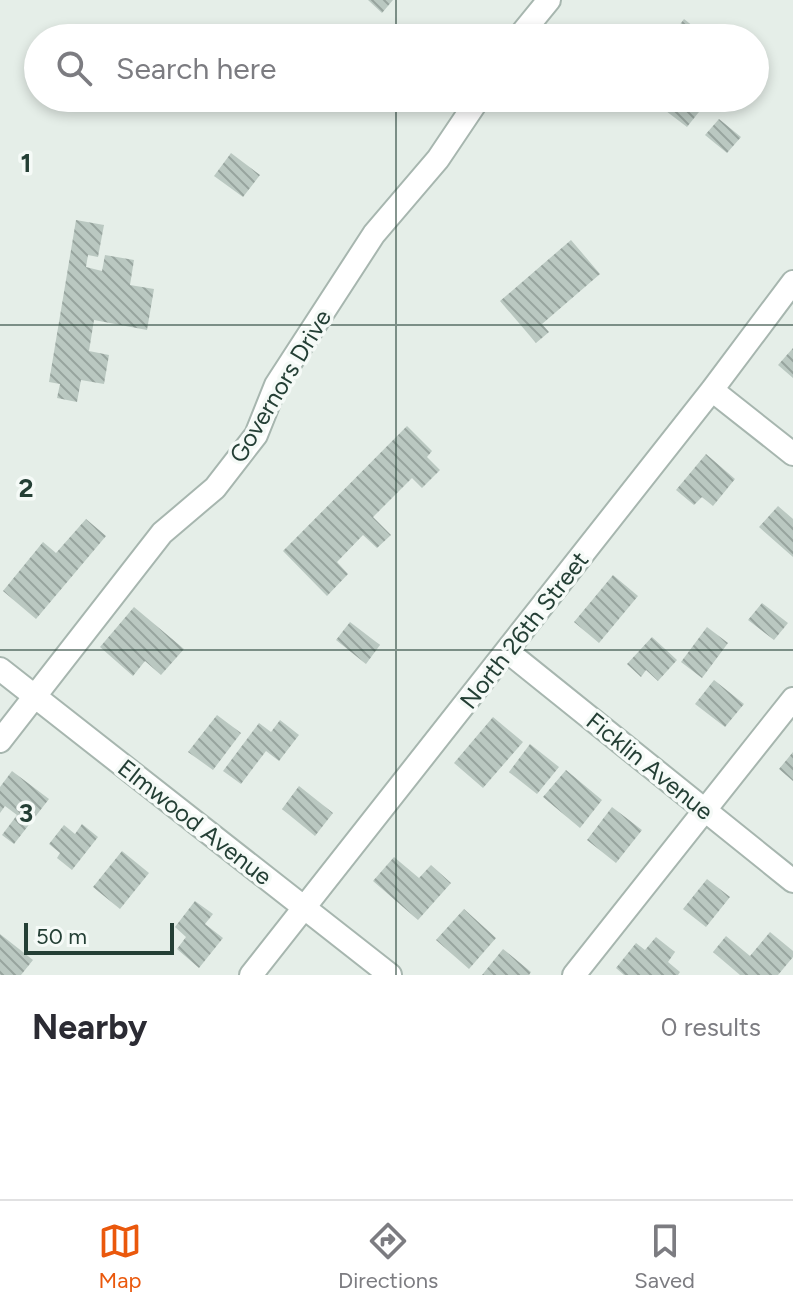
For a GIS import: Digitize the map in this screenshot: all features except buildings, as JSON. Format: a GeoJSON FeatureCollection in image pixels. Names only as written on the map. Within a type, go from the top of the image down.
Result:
{"type":"FeatureCollection","features":[{"type":"Feature","properties":{"kind":"street"},"geometry":{"type":"LineString","coordinates":[[529,24],[549,0]]}},
{"type":"Feature","properties":{"kind":"street","name":"Governors Drive"},"geometry":{"type":"LineString","coordinates":[[0,741],[162,533],[215,488],[256,435],[276,385],[374,234],[438,159],[470,112]]}},
{"type":"Feature","properties":{"kind":"street","name":"North 26th Street"},"geometry":{"type":"LineString","coordinates":[[251,975],[712,390],[793,282]]}},
{"type":"Feature","properties":{"kind":"street"},"geometry":{"type":"LineString","coordinates":[[712,390],[793,454]]}},
{"type":"Feature","properties":{"kind":"street","name":"Ficklin Avenue"},"geometry":{"type":"LineString","coordinates":[[507,651],[793,881]]}},
{"type":"Feature","properties":{"kind":"street","name":"Elmwood Avenue"},"geometry":{"type":"LineString","coordinates":[[0,669],[390,975]]}},
{"type":"Feature","properties":{"kind":"street"},"geometry":{"type":"LineString","coordinates":[[574,975],[793,699]]}}]}
